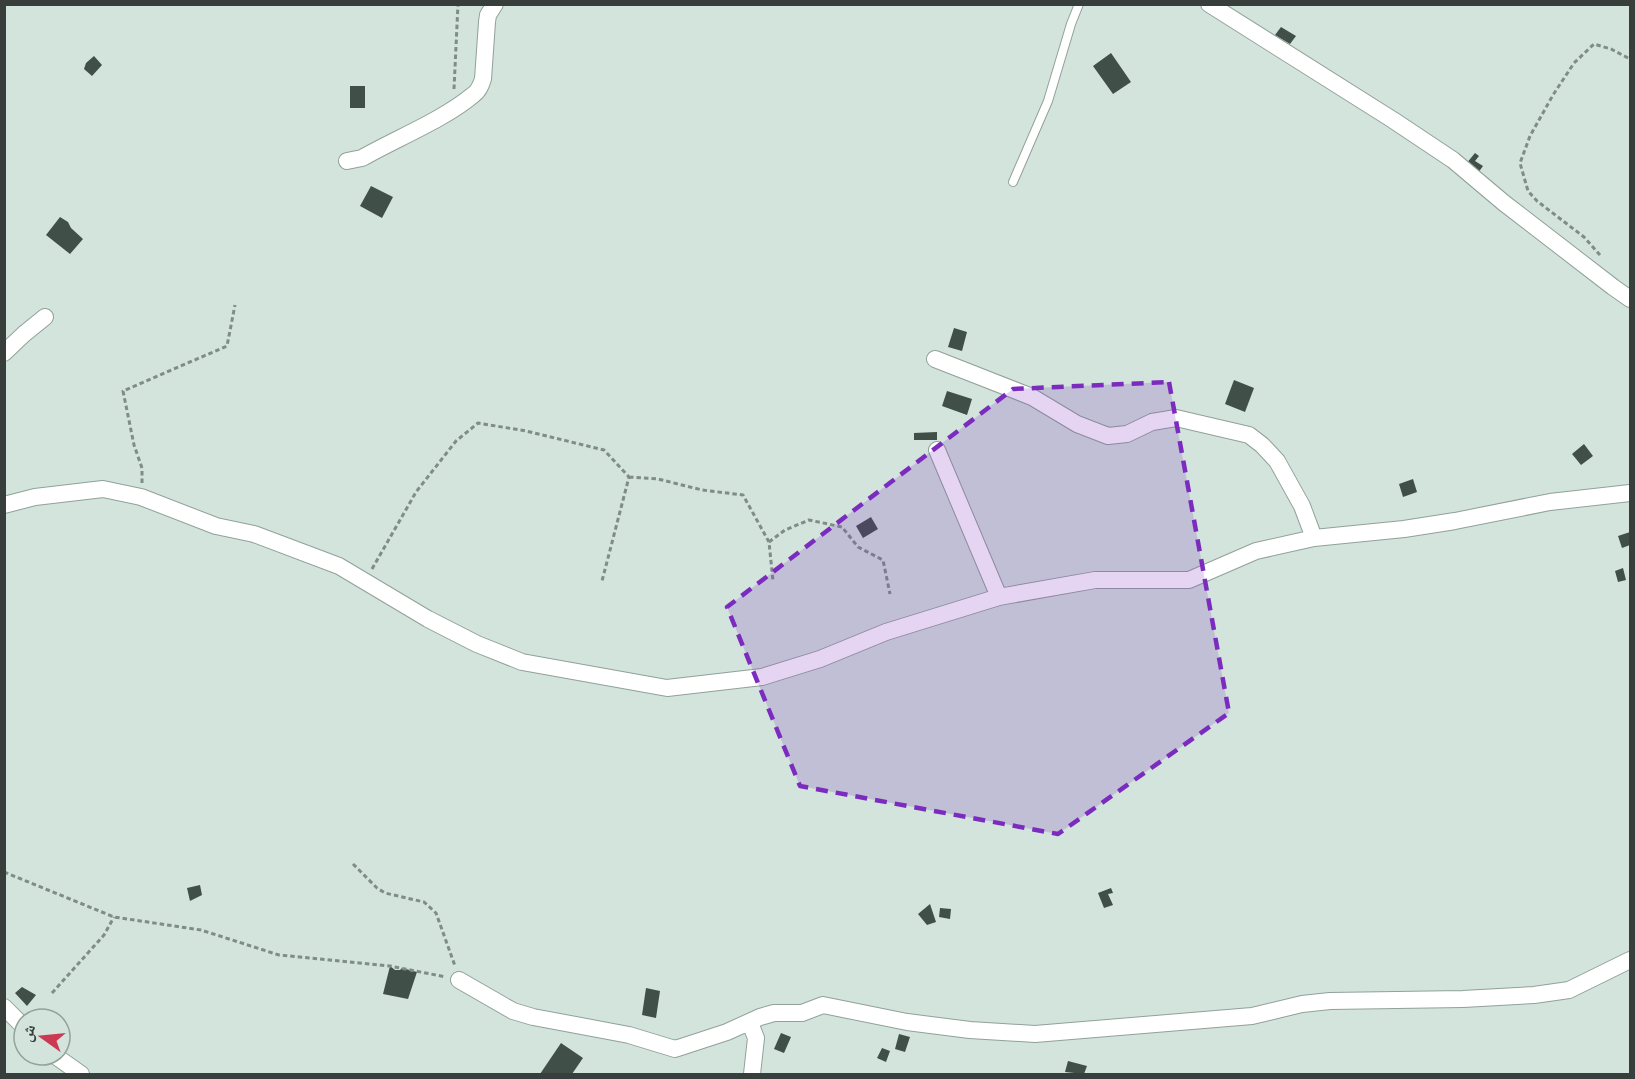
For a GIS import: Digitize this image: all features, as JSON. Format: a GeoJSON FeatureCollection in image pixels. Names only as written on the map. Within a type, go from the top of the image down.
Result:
{"type":"FeatureCollection","features":[{"type":"Feature","properties":{"kind":"street"},"geometry":{"type":"LineString","coordinates":[[347,161],[362,158],[448,113],[473,96],[481,86],[488,15],[495,4]]}},
{"type":"Feature","properties":{"kind":"street"},"geometry":{"type":"LineString","coordinates":[[1209,4],[1453,160],[1504,203],[1630,299]]}},
{"type":"Feature","properties":{"kind":"street"},"geometry":{"type":"LineString","coordinates":[[4,353],[45,317]]}},
{"type":"Feature","properties":{"kind":"street"},"geometry":{"type":"LineString","coordinates":[[935,359],[1032,397],[1077,424],[1108,436],[1127,434],[1152,422],[1176,418],[1249,435],[1277,461],[1302,506],[1314,538]]}},
{"type":"Feature","properties":{"kind":"street"},"geometry":{"type":"LineString","coordinates":[[937,450],[999,597]]}},
{"type":"Feature","properties":{"kind":"street"},"geometry":{"type":"LineString","coordinates":[[4,505],[35,497],[103,489],[141,497],[216,526],[254,534],[339,566],[428,619],[477,644],[522,662],[667,688],[762,677],[820,659],[885,632],[999,597],[1095,580],[1189,580],[1256,551],[1314,538],[1404,529],[1550,502],[1630,493]]}},
{"type":"Feature","properties":{"kind":"street"},"geometry":{"type":"LineString","coordinates":[[459,980],[513,1011],[533,1017],[629,1035],[675,1049],[750,1023],[760,1017],[774,1013],[802,1012],[823,1005],[907,1022],[970,1030],[1035,1034],[1252,1016],[1330,1000],[1463,999],[1534,995],[1569,990],[1630,960]]}},
{"type":"Feature","properties":{"kind":"street"},"geometry":{"type":"LineString","coordinates":[[750,1023],[756,1038],[752,1074]]}},
{"type":"Feature","properties":{"kind":"lane"},"geometry":{"type":"LineString","coordinates":[[1013,182],[1048,101],[1079,4]]}},
{"type":"Feature","properties":{"kind":"path"},"geometry":{"type":"LineString","coordinates":[[458,4],[454,89],[458,96],[466,99]]}},
{"type":"Feature","properties":{"kind":"path"},"geometry":{"type":"LineString","coordinates":[[1601,256],[1584,237],[1528,191],[1520,163],[1530,136],[1574,63],[1594,44],[1611,49],[1630,59]]}},
{"type":"Feature","properties":{"kind":"path"},"geometry":{"type":"LineString","coordinates":[[141,497],[142,468],[134,446],[123,391],[227,346],[235,306]]}},
{"type":"Feature","properties":{"kind":"path"},"geometry":{"type":"LineString","coordinates":[[366,581],[416,492],[456,441],[478,423],[604,450],[629,477],[658,479],[702,490],[743,495],[769,543],[773,581]]}},
{"type":"Feature","properties":{"kind":"path"},"geometry":{"type":"LineString","coordinates":[[602,580],[629,477]]}},
{"type":"Feature","properties":{"kind":"path"},"geometry":{"type":"LineString","coordinates":[[769,543],[785,530],[809,520],[842,527],[858,547],[883,560],[890,594]]}},
{"type":"Feature","properties":{"kind":"path"},"geometry":{"type":"LineString","coordinates":[[4,872],[114,917],[201,930],[279,955],[390,966],[459,980],[458,970],[436,912],[424,902],[385,893],[353,864]]}},
{"type":"Feature","properties":{"kind":"path"},"geometry":{"type":"LineString","coordinates":[[52,993],[104,935],[114,917]]}},
{"type":"Feature","properties":{"kind":"highlighted area"},"geometry":{"type":"Polygon","coordinates":[[[1169,382],[1229,713],[1058,834],[800,786],[727,607],[1013,389],[1169,382]]]}},
{"type":"Feature","properties":{"kind":"building"},"geometry":{"type":"Polygon","coordinates":[[[1281,27],[1296,36],[1290,44],[1275,35],[1281,27]]]}},
{"type":"Feature","properties":{"kind":"building"},"geometry":{"type":"Polygon","coordinates":[[[1111,53],[1131,82],[1113,94],[1093,66],[1111,53]]]}},
{"type":"Feature","properties":{"kind":"building"},"geometry":{"type":"Polygon","coordinates":[[[94,56],[102,65],[92,76],[84,69],[86,63],[94,56]]]}},
{"type":"Feature","properties":{"kind":"building"},"geometry":{"type":"Polygon","coordinates":[[[350,86],[365,86],[365,108],[350,108],[350,86]]]}},
{"type":"Feature","properties":{"kind":"building"},"geometry":{"type":"Polygon","coordinates":[[[1475,153],[1479,156],[1475,161],[1483,166],[1478,173],[1466,164],[1475,153]]]}},
{"type":"Feature","properties":{"kind":"building"},"geometry":{"type":"Polygon","coordinates":[[[371,186],[393,197],[382,218],[360,206],[371,186]]]}},
{"type":"Feature","properties":{"kind":"building"},"geometry":{"type":"Polygon","coordinates":[[[60,217],[68,222],[83,239],[70,254],[46,235],[60,217]]]}},
{"type":"Feature","properties":{"kind":"building"},"geometry":{"type":"Polygon","coordinates":[[[954,328],[967,332],[962,351],[948,347],[954,328]]]}},
{"type":"Feature","properties":{"kind":"building"},"geometry":{"type":"Polygon","coordinates":[[[1234,380],[1254,388],[1245,412],[1225,404],[1234,380]]]}},
{"type":"Feature","properties":{"kind":"building"},"geometry":{"type":"Polygon","coordinates":[[[947,391],[972,399],[967,415],[942,406],[947,391]]]}},
{"type":"Feature","properties":{"kind":"building"},"geometry":{"type":"Polygon","coordinates":[[[937,432],[937,440],[914,440],[914,433],[937,432]]]}},
{"type":"Feature","properties":{"kind":"building"},"geometry":{"type":"Polygon","coordinates":[[[1584,444],[1593,456],[1581,465],[1572,454],[1584,444]]]}},
{"type":"Feature","properties":{"kind":"building"},"geometry":{"type":"Polygon","coordinates":[[[1413,479],[1417,492],[1403,497],[1399,484],[1413,479]]]}},
{"type":"Feature","properties":{"kind":"building"},"geometry":{"type":"Polygon","coordinates":[[[871,517],[878,529],[863,538],[856,526],[871,517]]]}},
{"type":"Feature","properties":{"kind":"building"},"geometry":{"type":"Polygon","coordinates":[[[1630,532],[1630,545],[1622,548],[1618,536],[1630,532]]]}},
{"type":"Feature","properties":{"kind":"building"},"geometry":{"type":"Polygon","coordinates":[[[1623,568],[1626,580],[1618,582],[1615,571],[1623,568]]]}},
{"type":"Feature","properties":{"kind":"building"},"geometry":{"type":"Polygon","coordinates":[[[200,885],[202,895],[190,901],[187,888],[200,885]]]}},
{"type":"Feature","properties":{"kind":"building"},"geometry":{"type":"Polygon","coordinates":[[[1111,888],[1113,893],[1108,894],[1113,905],[1104,908],[1098,893],[1111,888]]]}},
{"type":"Feature","properties":{"kind":"building"},"geometry":{"type":"Polygon","coordinates":[[[930,904],[936,922],[927,925],[918,914],[930,904]]]}},
{"type":"Feature","properties":{"kind":"building"},"geometry":{"type":"Polygon","coordinates":[[[940,908],[951,909],[950,919],[939,917],[940,908]]]}},
{"type":"Feature","properties":{"kind":"building"},"geometry":{"type":"Polygon","coordinates":[[[390,966],[395,970],[402,968],[417,972],[408,999],[383,994],[390,966]]]}},
{"type":"Feature","properties":{"kind":"building"},"geometry":{"type":"Polygon","coordinates":[[[22,987],[36,995],[27,1006],[15,993],[22,987]]]}},
{"type":"Feature","properties":{"kind":"building"},"geometry":{"type":"Polygon","coordinates":[[[646,988],[660,991],[656,1018],[642,1015],[646,988]]]}},
{"type":"Feature","properties":{"kind":"building"},"geometry":{"type":"Polygon","coordinates":[[[781,1033],[791,1037],[784,1053],[774,1049],[781,1033]]]}},
{"type":"Feature","properties":{"kind":"building"},"geometry":{"type":"Polygon","coordinates":[[[899,1034],[910,1037],[905,1052],[895,1049],[899,1034]]]}},
{"type":"Feature","properties":{"kind":"building"},"geometry":{"type":"Polygon","coordinates":[[[561,1043],[583,1058],[572,1074],[540,1074],[561,1043]]]}},
{"type":"Feature","properties":{"kind":"building"},"geometry":{"type":"Polygon","coordinates":[[[882,1048],[890,1051],[886,1062],[877,1058],[882,1048]]]}},
{"type":"Feature","properties":{"kind":"building"},"geometry":{"type":"Polygon","coordinates":[[[1068,1061],[1087,1066],[1084,1074],[1065,1072],[1068,1061]]]}}]}
